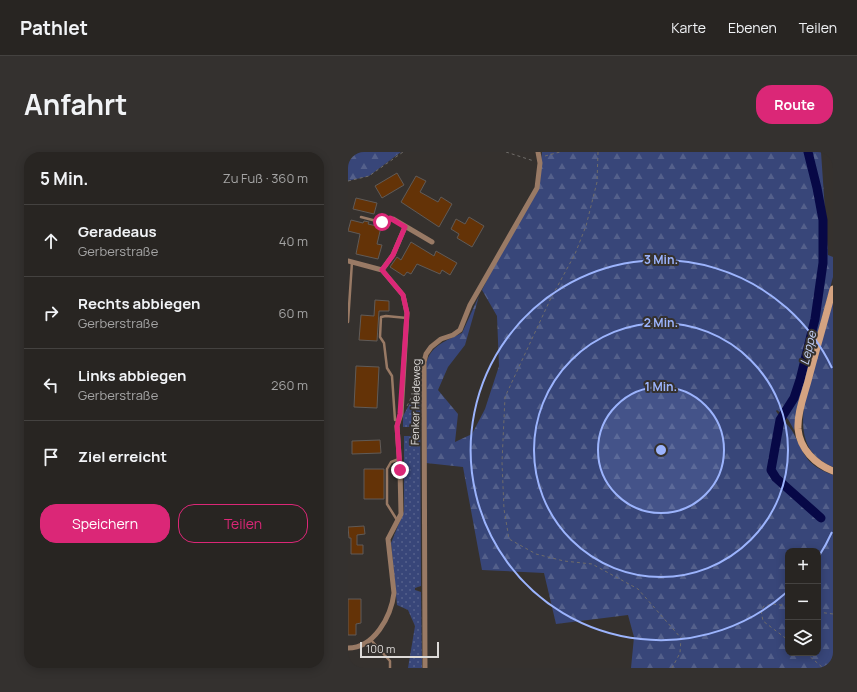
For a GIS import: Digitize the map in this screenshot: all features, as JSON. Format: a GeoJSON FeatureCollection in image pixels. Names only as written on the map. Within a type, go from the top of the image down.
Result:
{"type":"FeatureCollection","features":[{"type":"Feature","properties":{"kind":"main road"},"geometry":{"type":"LineString","coordinates":[[833,289],[801,405],[798,429],[806,452],[821,465],[833,471]]}},
{"type":"Feature","properties":{"kind":"street","name":"Fenker Heideweg"},"geometry":{"type":"LineString","coordinates":[[425,668],[424,362],[428,351],[441,339],[453,335],[460,330],[470,305],[537,188],[540,162],[538,152]]}},
{"type":"Feature","properties":{"kind":"street"},"geometry":{"type":"LineString","coordinates":[[393,219],[432,242]]}},
{"type":"Feature","properties":{"kind":"street"},"geometry":{"type":"LineString","coordinates":[[382,270],[393,255],[405,227]]}},
{"type":"Feature","properties":{"kind":"street"},"geometry":{"type":"LineString","coordinates":[[348,648],[368,643],[371,640],[388,614],[393,602],[394,593],[388,538],[400,514],[400,459],[397,426],[399,420],[407,318],[403,295],[382,270],[350,261]]}},
{"type":"Feature","properties":{"kind":"lane"},"geometry":{"type":"LineString","coordinates":[[361,217],[384,223],[388,219],[393,219]]}},
{"type":"Feature","properties":{"kind":"lane"},"geometry":{"type":"LineString","coordinates":[[348,322],[350,261]]}},
{"type":"Feature","properties":{"kind":"lane"},"geometry":{"type":"LineString","coordinates":[[399,420],[395,420],[392,376],[387,368],[384,344],[380,338],[381,317],[407,318]]}},
{"type":"Feature","properties":{"kind":"lane"},"geometry":{"type":"LineString","coordinates":[[397,520],[387,504],[387,469],[391,462],[400,459]]}},
{"type":"Feature","properties":{"kind":"lane"},"geometry":{"type":"LineString","coordinates":[[371,640],[390,661],[390,668]]}},
{"type":"Feature","properties":{"kind":"path"},"geometry":{"type":"LineString","coordinates":[[348,181],[369,176],[403,152]]}},
{"type":"Feature","properties":{"kind":"path"},"geometry":{"type":"LineString","coordinates":[[506,152],[540,162],[542,157],[560,152]]}},
{"type":"Feature","properties":{"kind":"path"},"geometry":{"type":"LineString","coordinates":[[598,152],[596,182],[586,226],[575,254],[550,300],[505,397],[502,462],[504,509],[509,539],[536,554],[564,561],[592,564],[638,589],[681,638],[680,653],[672,668]]}},
{"type":"Feature","properties":{"kind":"path"},"geometry":{"type":"LineString","coordinates":[[407,406],[417,385],[423,377]]}},
{"type":"Feature","properties":{"kind":"path"},"geometry":{"type":"LineString","coordinates":[[785,606],[773,604],[764,606],[761,611],[763,620],[785,638]]}},
{"type":"Feature","properties":{"kind":"path"},"geometry":{"type":"LineString","coordinates":[[821,612],[833,614]]}},
{"type":"Feature","properties":{"kind":"path"},"geometry":{"type":"LineString","coordinates":[[809,656],[823,668]]}},
{"type":"Feature","properties":{"kind":"green space"},"geometry":{"type":"Polygon","coordinates":[[[348,152],[401,152],[369,176],[348,181],[348,152]]]}},
{"type":"Feature","properties":{"kind":"green space"},"geometry":{"type":"Polygon","coordinates":[[[542,152],[821,152],[828,255],[833,257],[833,277],[798,406],[794,430],[788,419],[777,410],[776,411],[793,432],[805,456],[818,468],[833,475],[833,668],[631,668],[634,637],[628,615],[556,624],[544,573],[482,570],[463,467],[426,463],[424,408],[425,378],[426,366],[431,353],[443,342],[462,333],[479,296],[465,345],[448,367],[438,390],[458,414],[455,442],[472,434],[485,409],[499,366],[497,316],[482,290],[509,236],[538,188],[542,152]]]}},
{"type":"Feature","properties":{"kind":"green space"},"geometry":{"type":"Polygon","coordinates":[[[833,301],[833,467],[823,462],[810,449],[804,434],[803,415],[804,405],[833,301]]]}},
{"type":"Feature","properties":{"kind":"green space"},"geometry":{"type":"Polygon","coordinates":[[[420,385],[421,586],[415,588],[415,590],[421,592],[422,668],[408,668],[415,626],[408,610],[397,605],[391,543],[404,511],[404,436],[411,436],[411,427],[403,427],[403,416],[420,385]]]}},
{"type":"Feature","properties":{"kind":"building"},"geometry":{"type":"Polygon","coordinates":[[[397,173],[404,185],[382,198],[375,186],[397,173]]]}},
{"type":"Feature","properties":{"kind":"building"},"geometry":{"type":"Polygon","coordinates":[[[416,176],[426,181],[420,192],[438,202],[441,197],[452,204],[439,227],[401,202],[416,176]]]}},
{"type":"Feature","properties":{"kind":"building"},"geometry":{"type":"Polygon","coordinates":[[[356,198],[377,203],[374,214],[353,209],[356,198]]]}},
{"type":"Feature","properties":{"kind":"building"},"geometry":{"type":"Polygon","coordinates":[[[469,217],[484,226],[472,247],[457,238],[459,234],[451,229],[456,219],[465,224],[469,217]]]}},
{"type":"Feature","properties":{"kind":"building"},"geometry":{"type":"Polygon","coordinates":[[[351,220],[363,223],[364,221],[369,222],[368,224],[381,227],[377,244],[382,245],[378,259],[356,254],[360,234],[348,231],[351,220]]]}},
{"type":"Feature","properties":{"kind":"building"},"geometry":{"type":"Polygon","coordinates":[[[411,242],[434,256],[436,251],[457,263],[450,275],[442,270],[440,274],[417,264],[411,274],[407,272],[404,276],[390,267],[397,257],[401,260],[411,242]]]}},
{"type":"Feature","properties":{"kind":"building"},"geometry":{"type":"Polygon","coordinates":[[[375,300],[389,301],[389,311],[379,311],[377,341],[359,340],[361,315],[374,316],[375,300]]]}},
{"type":"Feature","properties":{"kind":"building"},"geometry":{"type":"Polygon","coordinates":[[[356,366],[379,367],[377,408],[354,407],[356,366]]]}},
{"type":"Feature","properties":{"kind":"building"},"geometry":{"type":"Polygon","coordinates":[[[380,440],[381,453],[352,454],[352,441],[380,440]]]}},
{"type":"Feature","properties":{"kind":"building"},"geometry":{"type":"Polygon","coordinates":[[[364,469],[384,469],[384,499],[364,499],[364,469]]]}},
{"type":"Feature","properties":{"kind":"building"},"geometry":{"type":"Polygon","coordinates":[[[364,526],[365,534],[357,535],[357,545],[363,545],[363,554],[351,554],[351,538],[349,538],[348,527],[364,526]]]}},
{"type":"Feature","properties":{"kind":"building"},"geometry":{"type":"Polygon","coordinates":[[[348,599],[361,599],[361,623],[356,624],[356,635],[348,635],[348,599]]]}},
{"type":"Feature","properties":{"kind":"waterway","name":"Leppe"},"geometry":{"type":"LineString","coordinates":[[808,152],[823,220],[823,263],[815,319],[800,380],[794,398],[780,420],[771,470],[776,478],[821,518]]}},
{"type":"Feature","properties":{"kind":"route"},"geometry":{"type":"LineString","coordinates":[[382,222],[384,223],[390,218],[405,227],[393,255],[382,270],[403,295],[407,313],[400,414],[397,426],[400,470]]}}]}
